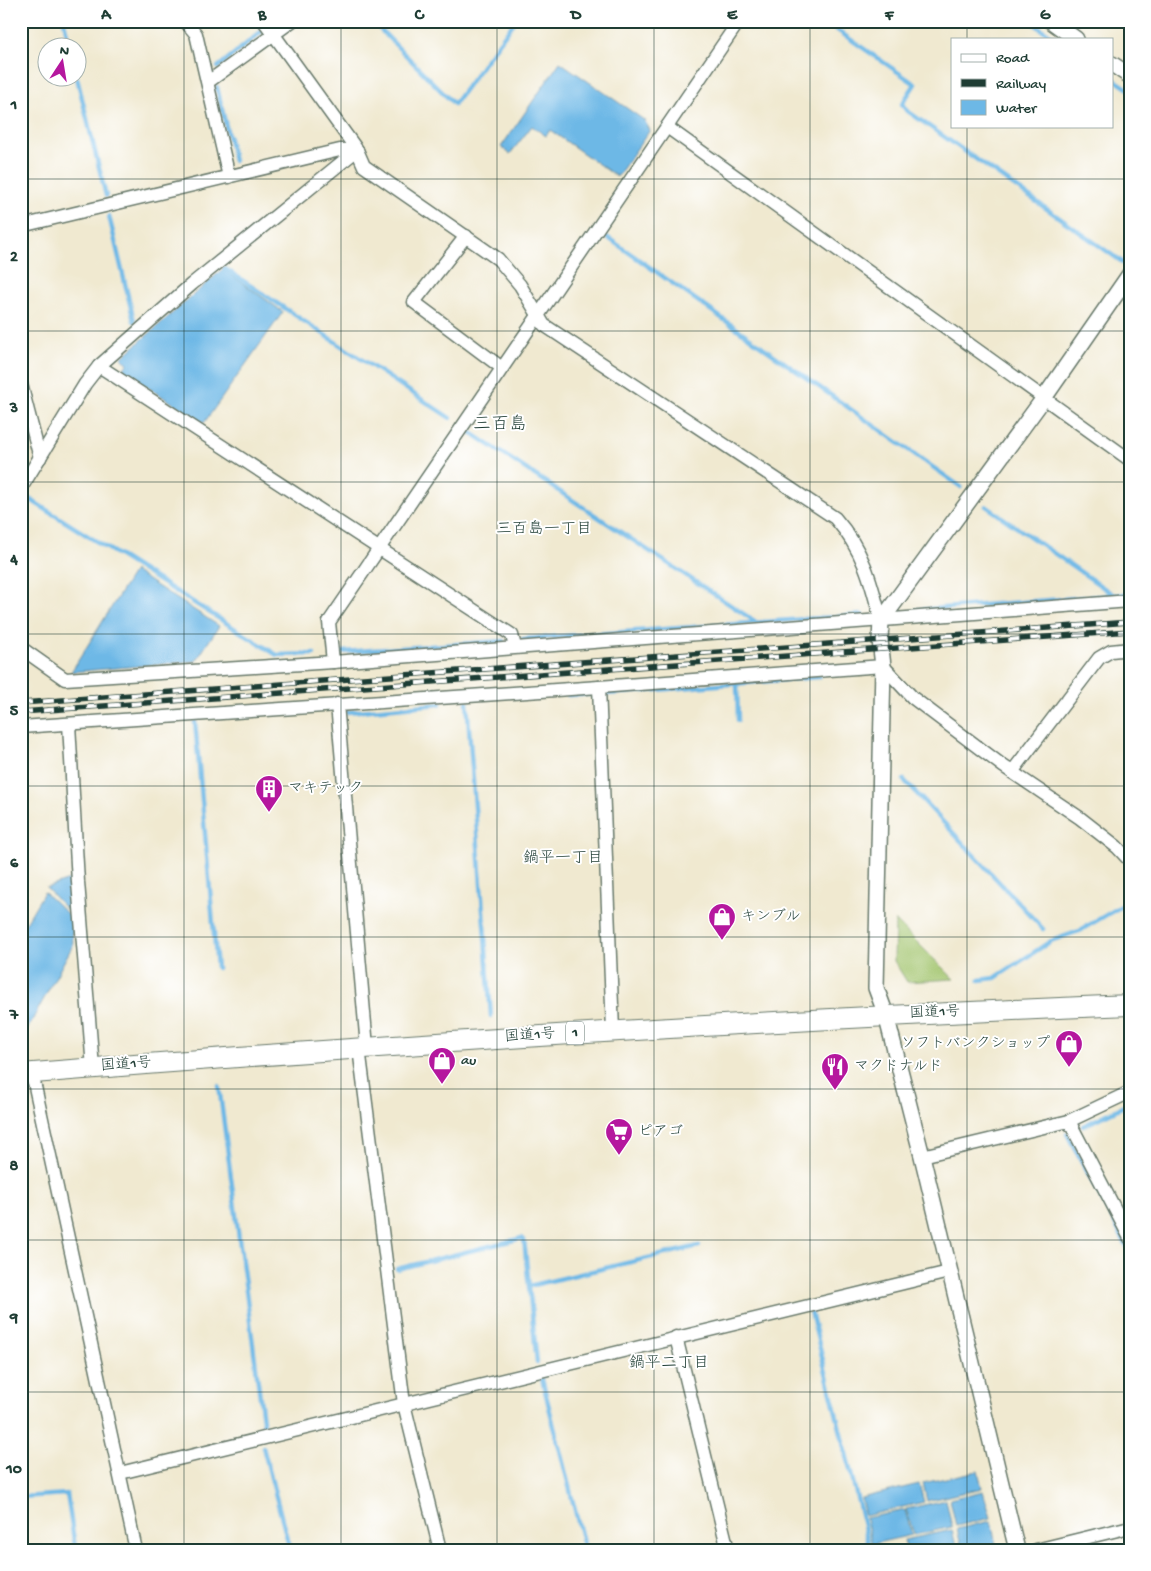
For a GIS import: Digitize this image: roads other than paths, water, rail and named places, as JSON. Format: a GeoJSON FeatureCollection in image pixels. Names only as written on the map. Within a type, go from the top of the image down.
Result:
{"type":"FeatureCollection","features":[{"type":"Feature","properties":{"kind":"highway","name":"国道1号"},"geometry":{"type":"LineString","coordinates":[[27,1073],[612,1030],[886,1015],[1130,1005]]}},
{"type":"Feature","properties":{"kind":"street"},"geometry":{"type":"LineString","coordinates":[[185,21],[196,34],[229,177]]}},
{"type":"Feature","properties":{"kind":"street"},"geometry":{"type":"LineString","coordinates":[[264,21],[357,150],[364,166],[498,259],[520,285],[544,325],[835,518],[858,548],[869,576],[880,621],[883,666],[876,988],[886,1015],[922,1156],[1018,1550]]}},
{"type":"Feature","properties":{"kind":"street"},"geometry":{"type":"LineString","coordinates":[[208,82],[274,36],[292,21]]}},
{"type":"Feature","properties":{"kind":"street"},"geometry":{"type":"LineString","coordinates":[[333,662],[328,622],[739,21]]}},
{"type":"Feature","properties":{"kind":"street"},"geometry":{"type":"LineString","coordinates":[[1051,21],[1075,38]]}},
{"type":"Feature","properties":{"kind":"street"},"geometry":{"type":"LineString","coordinates":[[1114,65],[1130,76]]}},
{"type":"Feature","properties":{"kind":"street"},"geometry":{"type":"LineString","coordinates":[[667,127],[1130,460]]}},
{"type":"Feature","properties":{"kind":"street"},"geometry":{"type":"LineString","coordinates":[[21,226],[340,150],[357,150]]}},
{"type":"Feature","properties":{"kind":"street"},"geometry":{"type":"LineString","coordinates":[[21,488],[84,384],[99,366],[192,284],[357,150]]}},
{"type":"Feature","properties":{"kind":"street"},"geometry":{"type":"LineString","coordinates":[[466,236],[414,302],[502,368]]}},
{"type":"Feature","properties":{"kind":"street"},"geometry":{"type":"LineString","coordinates":[[880,621],[1044,398],[1130,274]]}},
{"type":"Feature","properties":{"kind":"street"},"geometry":{"type":"LineString","coordinates":[[99,366],[512,635],[516,647]]}},
{"type":"Feature","properties":{"kind":"street"},"geometry":{"type":"LineString","coordinates":[[21,384],[40,458]]}},
{"type":"Feature","properties":{"kind":"street"},"geometry":{"type":"LineString","coordinates":[[21,648],[65,679],[333,662],[1130,601]]}},
{"type":"Feature","properties":{"kind":"street"},"geometry":{"type":"LineString","coordinates":[[1012,772],[1098,658],[1111,651],[1130,649]]}},
{"type":"Feature","properties":{"kind":"street"},"geometry":{"type":"LineString","coordinates":[[21,726],[883,666]]}},
{"type":"Feature","properties":{"kind":"street"},"geometry":{"type":"LineString","coordinates":[[883,666],[913,698],[1012,772],[1080,818],[1117,847],[1130,861]]}},
{"type":"Feature","properties":{"kind":"street"},"geometry":{"type":"LineString","coordinates":[[599,687],[612,1030]]}},
{"type":"Feature","properties":{"kind":"street"},"geometry":{"type":"LineString","coordinates":[[337,704],[363,1048],[404,1404],[440,1550]]}},
{"type":"Feature","properties":{"kind":"street"},"geometry":{"type":"LineString","coordinates":[[69,724],[78,882],[93,1068]]}},
{"type":"Feature","properties":{"kind":"street"},"geometry":{"type":"LineString","coordinates":[[27,1073],[120,1473],[136,1550]]}},
{"type":"Feature","properties":{"kind":"street"},"geometry":{"type":"LineString","coordinates":[[922,1156],[1068,1120],[1130,1092]]}},
{"type":"Feature","properties":{"kind":"street"},"geometry":{"type":"LineString","coordinates":[[1068,1120],[1130,1238]]}},
{"type":"Feature","properties":{"kind":"street"},"geometry":{"type":"LineString","coordinates":[[120,1473],[949,1272]]}},
{"type":"Feature","properties":{"kind":"street"},"geometry":{"type":"LineString","coordinates":[[676,1337],[728,1550]]}},
{"type":"Feature","properties":{"kind":"street"},"geometry":{"type":"LineString","coordinates":[[1036,1550],[1130,1527]]}},
{"type":"Feature","properties":{"kind":"water"},"geometry":{"type":"Polygon","coordinates":[[[560,62],[644,120],[650,130],[617,177],[550,130],[546,136],[532,126],[510,154],[501,147],[560,62]]]}},
{"type":"Feature","properties":{"kind":"water"},"geometry":{"type":"Polygon","coordinates":[[[223,269],[283,312],[204,423],[122,371],[128,363],[121,358],[223,269]]]}},
{"type":"Feature","properties":{"kind":"water"},"geometry":{"type":"Polygon","coordinates":[[[134,571],[219,626],[196,661],[71,672],[134,571]]]}},
{"type":"Feature","properties":{"kind":"water"},"geometry":{"type":"Polygon","coordinates":[[[69,880],[71,914],[46,888],[69,880]]]}},
{"type":"Feature","properties":{"kind":"water"},"geometry":{"type":"Polygon","coordinates":[[[44,892],[72,918],[73,945],[21,1041],[21,931],[44,892]]]}},
{"type":"Feature","properties":{"kind":"water"},"geometry":{"type":"Polygon","coordinates":[[[978,1471],[982,1488],[927,1501],[923,1483],[978,1471]]]}},
{"type":"Feature","properties":{"kind":"water"},"geometry":{"type":"Polygon","coordinates":[[[919,1484],[924,1502],[865,1516],[861,1498],[919,1484]]]}},
{"type":"Feature","properties":{"kind":"water"},"geometry":{"type":"Polygon","coordinates":[[[983,1491],[991,1518],[956,1526],[950,1499],[983,1491]]]}},
{"type":"Feature","properties":{"kind":"water"},"geometry":{"type":"Polygon","coordinates":[[[946,1500],[952,1527],[914,1535],[906,1509],[946,1500]]]}},
{"type":"Feature","properties":{"kind":"water"},"geometry":{"type":"Polygon","coordinates":[[[905,1510],[912,1535],[872,1544],[866,1518],[905,1510]]]}},
{"type":"Feature","properties":{"kind":"water"},"geometry":{"type":"Polygon","coordinates":[[[991,1521],[997,1550],[962,1550],[957,1529],[991,1521]]]}},
{"type":"Feature","properties":{"kind":"water"},"geometry":{"type":"Polygon","coordinates":[[[952,1530],[957,1550],[906,1550],[904,1540],[952,1530]]]}},
{"type":"Feature","properties":{"kind":"waterway"},"geometry":{"type":"LineString","coordinates":[[64,21],[68,38]]}},
{"type":"Feature","properties":{"kind":"waterway"},"geometry":{"type":"LineString","coordinates":[[372,21],[454,104],[515,21]]}},
{"type":"Feature","properties":{"kind":"waterway"},"geometry":{"type":"LineString","coordinates":[[824,21],[915,84],[902,104],[906,110],[1125,264]]}},
{"type":"Feature","properties":{"kind":"waterway"},"geometry":{"type":"LineString","coordinates":[[1030,21],[1055,38]]}},
{"type":"Feature","properties":{"kind":"waterway"},"geometry":{"type":"LineString","coordinates":[[218,67],[262,31]]}},
{"type":"Feature","properties":{"kind":"waterway"},"geometry":{"type":"LineString","coordinates":[[1114,79],[1130,90]]}},
{"type":"Feature","properties":{"kind":"waterway"},"geometry":{"type":"LineString","coordinates":[[217,87],[234,161]]}},
{"type":"Feature","properties":{"kind":"waterway"},"geometry":{"type":"LineString","coordinates":[[79,88],[106,196]]}},
{"type":"Feature","properties":{"kind":"waterway"},"geometry":{"type":"LineString","coordinates":[[109,216],[134,321]]}},
{"type":"Feature","properties":{"kind":"waterway"},"geometry":{"type":"LineString","coordinates":[[604,235],[961,487]]}},
{"type":"Feature","properties":{"kind":"waterway"},"geometry":{"type":"LineString","coordinates":[[224,268],[450,418]]}},
{"type":"Feature","properties":{"kind":"waterway"},"geometry":{"type":"LineString","coordinates":[[470,432],[756,622]]}},
{"type":"Feature","properties":{"kind":"waterway"},"geometry":{"type":"LineString","coordinates":[[26,497],[277,655],[314,654]]}},
{"type":"Feature","properties":{"kind":"waterway"},"geometry":{"type":"LineString","coordinates":[[986,506],[1114,595]]}},
{"type":"Feature","properties":{"kind":"waterway"},"geometry":{"type":"LineString","coordinates":[[917,610],[1130,594]]}},
{"type":"Feature","properties":{"kind":"waterway"},"geometry":{"type":"LineString","coordinates":[[523,639],[862,615]]}},
{"type":"Feature","properties":{"kind":"waterway"},"geometry":{"type":"LineString","coordinates":[[342,652],[503,641]]}},
{"type":"Feature","properties":{"kind":"waterway"},"geometry":{"type":"LineString","coordinates":[[606,694],[819,677]]}},
{"type":"Feature","properties":{"kind":"waterway"},"geometry":{"type":"LineString","coordinates":[[737,685],[738,720]]}},
{"type":"Feature","properties":{"kind":"waterway"},"geometry":{"type":"LineString","coordinates":[[568,695],[591,694]]}},
{"type":"Feature","properties":{"kind":"waterway"},"geometry":{"type":"LineString","coordinates":[[467,702],[491,1016]]}},
{"type":"Feature","properties":{"kind":"waterway"},"geometry":{"type":"LineString","coordinates":[[347,712],[440,704]]}},
{"type":"Feature","properties":{"kind":"waterway"},"geometry":{"type":"LineString","coordinates":[[195,722],[217,968]]}},
{"type":"Feature","properties":{"kind":"waterway"},"geometry":{"type":"LineString","coordinates":[[904,780],[1043,929]]}},
{"type":"Feature","properties":{"kind":"waterway"},"geometry":{"type":"LineString","coordinates":[[979,980],[995,978],[1051,941],[1079,931],[1130,901]]}},
{"type":"Feature","properties":{"kind":"waterway"},"geometry":{"type":"LineString","coordinates":[[219,1086],[264,1428]]}},
{"type":"Feature","properties":{"kind":"waterway"},"geometry":{"type":"LineString","coordinates":[[1083,1126],[1130,1103]]}},
{"type":"Feature","properties":{"kind":"waterway"},"geometry":{"type":"LineString","coordinates":[[1067,1134],[1130,1252]]}},
{"type":"Feature","properties":{"kind":"waterway"},"geometry":{"type":"LineString","coordinates":[[397,1269],[522,1238],[524,1240],[537,1362]]}},
{"type":"Feature","properties":{"kind":"waterway"},"geometry":{"type":"LineString","coordinates":[[529,1286],[699,1246]]}},
{"type":"Feature","properties":{"kind":"waterway"},"geometry":{"type":"LineString","coordinates":[[811,1312],[870,1550]]}},
{"type":"Feature","properties":{"kind":"waterway"},"geometry":{"type":"LineString","coordinates":[[542,1379],[585,1550]]}},
{"type":"Feature","properties":{"kind":"waterway"},"geometry":{"type":"LineString","coordinates":[[263,1447],[290,1550]]}},
{"type":"Feature","properties":{"kind":"waterway"},"geometry":{"type":"LineString","coordinates":[[21,1497],[67,1494],[75,1547],[124,1550]]}},
{"type":"Feature","properties":{"kind":"railway"},"geometry":{"type":"LineString","coordinates":[[21,703],[1130,622]]}},
{"type":"Feature","properties":{"kind":"railway"},"geometry":{"type":"LineString","coordinates":[[21,712],[1130,631]]}},
{"type":"Feature","properties":{"kind":"place","name":"マキテック"},"geometry":{"type":"Point","coordinates":[269,813]}},
{"type":"Feature","properties":{"kind":"place","name":"キンブル"},"geometry":{"type":"Point","coordinates":[722,941]}},
{"type":"Feature","properties":{"kind":"place","name":"ソフトバンクショップ"},"geometry":{"type":"Point","coordinates":[1069,1068]}},
{"type":"Feature","properties":{"kind":"place","name":"au"},"geometry":{"type":"Point","coordinates":[442,1085]}},
{"type":"Feature","properties":{"kind":"place","name":"マクドナルド"},"geometry":{"type":"Point","coordinates":[835,1091]}},
{"type":"Feature","properties":{"kind":"place","name":"ピアゴ"},"geometry":{"type":"Point","coordinates":[619,1156]}},
{"type":"Feature","properties":{"kind":"district","name":"三百島"},"geometry":{"type":"Point","coordinates":[500,425]}},
{"type":"Feature","properties":{"kind":"district","name":"三百島一丁目"},"geometry":{"type":"Point","coordinates":[544,530]}},
{"type":"Feature","properties":{"kind":"district","name":"鍋平一丁目"},"geometry":{"type":"Point","coordinates":[563,859]}},
{"type":"Feature","properties":{"kind":"district","name":"鍋平二丁目"},"geometry":{"type":"Point","coordinates":[669,1364]}}]}
